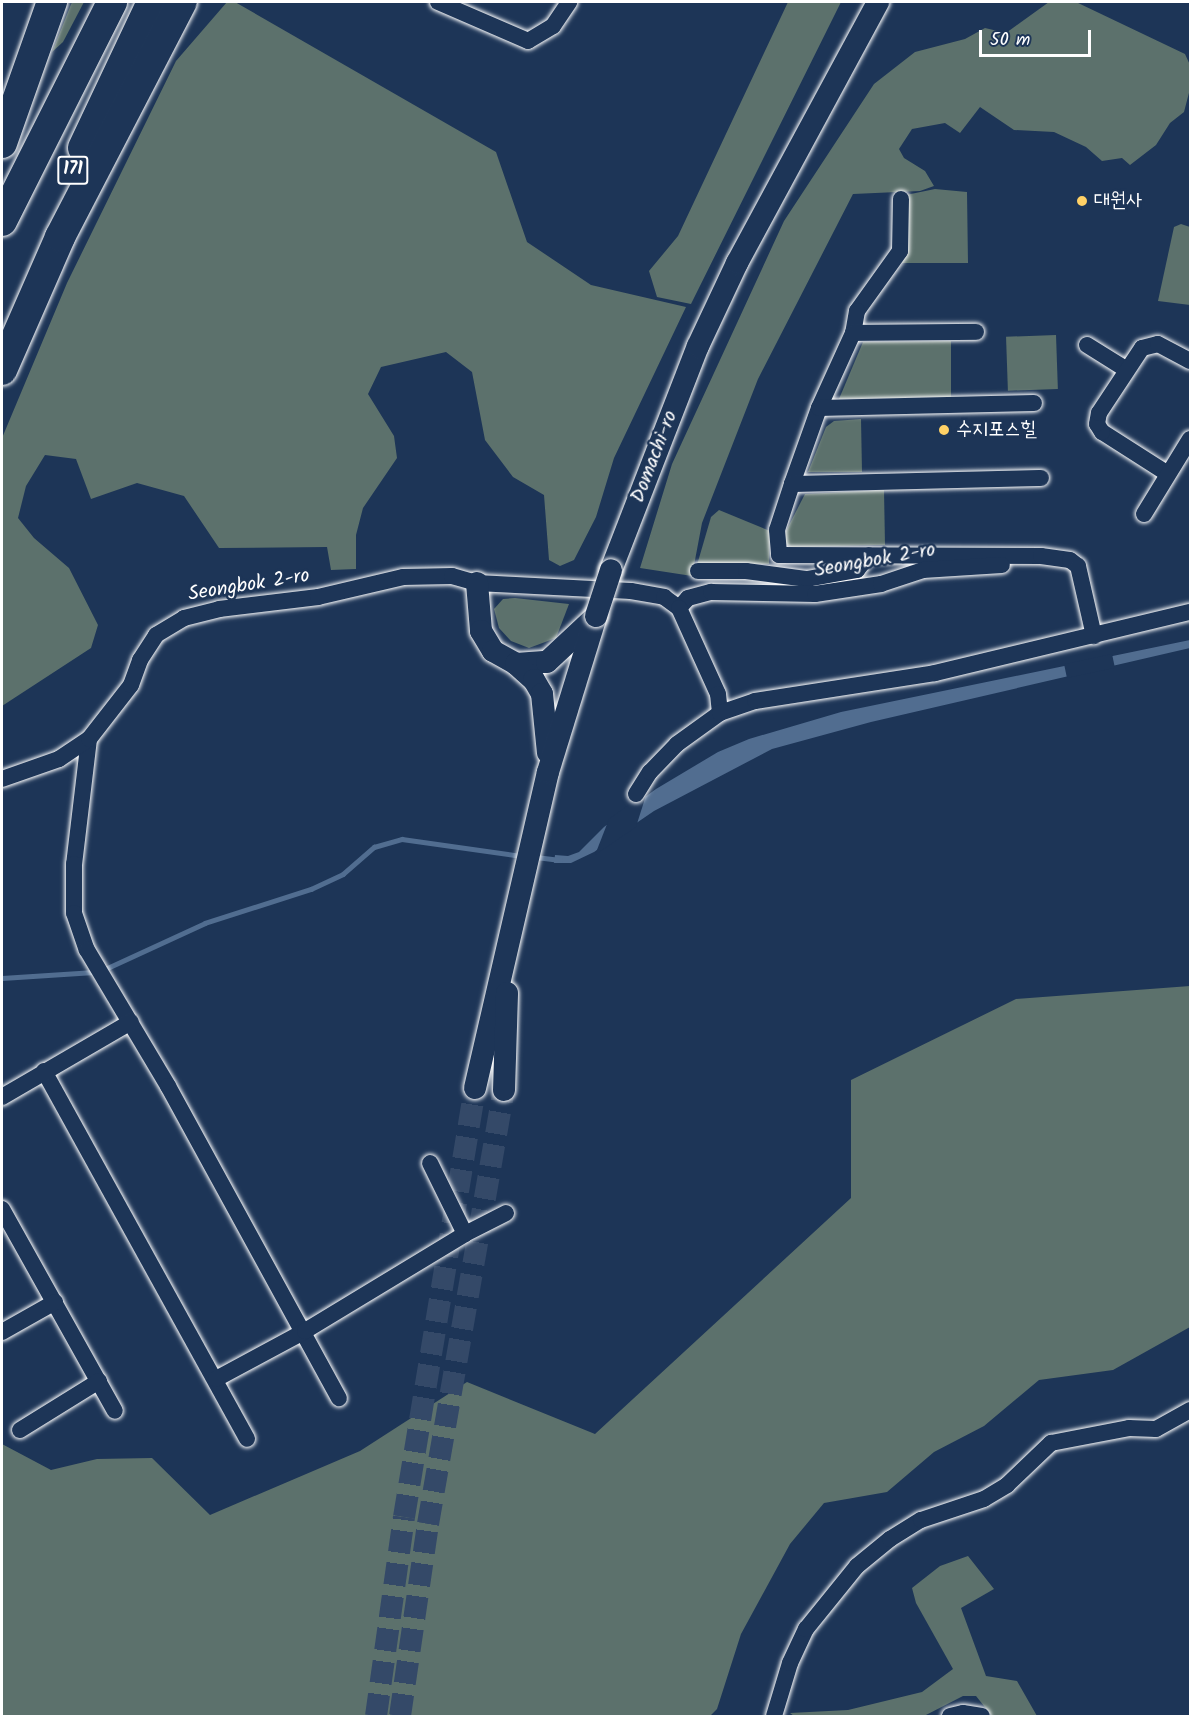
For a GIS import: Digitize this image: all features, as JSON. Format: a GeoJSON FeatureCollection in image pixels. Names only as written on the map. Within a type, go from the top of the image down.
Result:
{"type":"FeatureCollection","features":[{"type":"Feature","properties":{"kind":"highway"},"geometry":{"type":"LineString","coordinates":[[2,143],[52,2]]}},
{"type":"Feature","properties":{"kind":"highway","name":"171"},"geometry":{"type":"LineString","coordinates":[[2,221],[112,2]]}},
{"type":"Feature","properties":{"kind":"highway","name":"171"},"geometry":{"type":"LineString","coordinates":[[2,342],[37,250],[152,2]]}},
{"type":"Feature","properties":{"kind":"highway"},"geometry":{"type":"LineString","coordinates":[[2,370],[60,237],[182,2]]}},
{"type":"Feature","properties":{"kind":"main road","name":"Domachi-ro"},"geometry":{"type":"LineString","coordinates":[[508,944],[548,772],[596,616],[611,570],[698,346],[742,254],[878,2]]}},
{"type":"Feature","properties":{"kind":"main road"},"geometry":{"type":"LineString","coordinates":[[477,584],[481,631],[493,651],[516,664],[534,680],[542,694],[548,772]]}},
{"type":"Feature","properties":{"kind":"main road"},"geometry":{"type":"LineString","coordinates":[[516,664],[547,662],[596,616]]}},
{"type":"Feature","properties":{"kind":"main road"},"geometry":{"type":"LineString","coordinates":[[475,1088],[508,944]]}},
{"type":"Feature","properties":{"kind":"main road"},"geometry":{"type":"LineString","coordinates":[[504,1090],[508,944]]}},
{"type":"Feature","properties":{"kind":"street"},"geometry":{"type":"LineString","coordinates":[[438,2],[528,41],[553,26],[569,2]]}},
{"type":"Feature","properties":{"kind":"street"},"geometry":{"type":"LineString","coordinates":[[781,576],[777,530],[819,408],[853,333],[857,311],[900,251],[901,199]]}},
{"type":"Feature","properties":{"kind":"street"},"geometry":{"type":"LineString","coordinates":[[853,333],[976,332]]}},
{"type":"Feature","properties":{"kind":"street"},"geometry":{"type":"LineString","coordinates":[[1168,474],[1102,432],[1097,424],[1099,413],[1142,348],[1150,343],[1191,361]]}},
{"type":"Feature","properties":{"kind":"street"},"geometry":{"type":"LineString","coordinates":[[1087,345],[1127,370]]}},
{"type":"Feature","properties":{"kind":"street"},"geometry":{"type":"LineString","coordinates":[[819,408],[1034,403]]}},
{"type":"Feature","properties":{"kind":"street"},"geometry":{"type":"LineString","coordinates":[[1144,514],[1191,439]]}},
{"type":"Feature","properties":{"kind":"street"},"geometry":{"type":"LineString","coordinates":[[792,484],[1041,478]]}},
{"type":"Feature","properties":{"kind":"street"},"geometry":{"type":"LineString","coordinates":[[779,555],[1041,556],[1070,560],[1078,566],[1094,636]]}},
{"type":"Feature","properties":{"kind":"street"},"geometry":{"type":"LineString","coordinates":[[698,571],[807,579],[857,570],[869,555]]}},
{"type":"Feature","properties":{"kind":"street","name":"Seongbok 2-ro"},"geometry":{"type":"LineString","coordinates":[[2,779],[59,759],[88,739],[131,685],[140,660],[156,635],[183,618],[219,609],[301,600],[403,577],[452,576],[477,584],[650,593],[679,608],[688,598],[711,591],[815,594],[881,584],[923,570],[1029,566],[1041,556]]}},
{"type":"Feature","properties":{"kind":"street"},"geometry":{"type":"LineString","coordinates":[[679,608],[717,694],[720,713]]}},
{"type":"Feature","properties":{"kind":"street"},"geometry":{"type":"LineString","coordinates":[[636,794],[650,772],[677,744],[720,713],[755,701],[935,673],[1191,612]]}},
{"type":"Feature","properties":{"kind":"street"},"geometry":{"type":"LineString","coordinates":[[88,739],[74,864],[74,913],[87,950],[131,1022],[305,1331],[339,1398]]}},
{"type":"Feature","properties":{"kind":"street"},"geometry":{"type":"LineString","coordinates":[[2,1097],[131,1022]]}},
{"type":"Feature","properties":{"kind":"street"},"geometry":{"type":"LineString","coordinates":[[44,1071],[216,1379],[247,1439]]}},
{"type":"Feature","properties":{"kind":"street"},"geometry":{"type":"LineString","coordinates":[[430,1162],[465,1234]]}},
{"type":"Feature","properties":{"kind":"street"},"geometry":{"type":"LineString","coordinates":[[216,1379],[305,1331],[465,1234],[506,1213]]}},
{"type":"Feature","properties":{"kind":"street"},"geometry":{"type":"LineString","coordinates":[[3,1214],[55,1302],[115,1412]]}},
{"type":"Feature","properties":{"kind":"street"},"geometry":{"type":"LineString","coordinates":[[2,1332],[55,1302]]}},
{"type":"Feature","properties":{"kind":"street"},"geometry":{"type":"LineString","coordinates":[[20,1430],[99,1381]]}},
{"type":"Feature","properties":{"kind":"street"},"geometry":{"type":"LineString","coordinates":[[774,1716],[790,1663],[806,1629],[857,1566],[890,1539],[921,1520],[984,1498],[1007,1485],[1051,1443],[1129,1428],[1156,1429],[1191,1410]]}},
{"type":"Feature","properties":{"kind":"street"},"geometry":{"type":"LineString","coordinates":[[950,1716],[963,1713],[982,1716]]}},
{"type":"Feature","properties":{"kind":"green space"},"geometry":{"type":"Polygon","coordinates":[[[72,2],[84,2],[63,42],[52,52],[72,2]]]}},
{"type":"Feature","properties":{"kind":"green space"},"geometry":{"type":"Polygon","coordinates":[[[227,2],[235,2],[496,152],[527,242],[591,285],[686,307],[614,458],[596,517],[574,560],[560,566],[549,560],[544,495],[513,477],[485,440],[472,372],[446,352],[381,367],[368,394],[394,436],[397,458],[363,508],[356,535],[356,569],[331,570],[327,547],[219,548],[184,496],[137,483],[91,499],[76,459],[45,455],[26,486],[18,518],[34,538],[69,568],[98,625],[91,648],[2,706],[2,438],[67,283],[176,61],[227,2]]]}},
{"type":"Feature","properties":{"kind":"green space"},"geometry":{"type":"Polygon","coordinates":[[[788,2],[841,2],[691,304],[657,297],[649,271],[678,236],[788,2]]]}},
{"type":"Feature","properties":{"kind":"green space"},"geometry":{"type":"Polygon","coordinates":[[[1049,2],[1076,2],[1185,54],[1190,65],[1190,89],[1184,112],[1170,123],[1156,145],[1130,165],[1122,158],[1102,161],[1086,147],[1054,132],[1014,130],[980,107],[960,133],[945,123],[912,129],[899,149],[904,158],[925,171],[934,186],[920,191],[853,194],[758,379],[702,523],[692,576],[640,568],[672,464],[784,221],[874,84],[915,52],[965,39],[985,28],[1006,33],[1049,2]]]}},
{"type":"Feature","properties":{"kind":"green space"},"geometry":{"type":"Polygon","coordinates":[[[935,189],[967,192],[968,263],[902,263],[908,248],[906,195],[935,189]]]}},
{"type":"Feature","properties":{"kind":"green space"},"geometry":{"type":"Polygon","coordinates":[[[1181,224],[1190,227],[1190,305],[1158,301],[1174,227],[1181,224]]]}},
{"type":"Feature","properties":{"kind":"green space"},"geometry":{"type":"Polygon","coordinates":[[[1056,335],[1058,389],[1008,391],[1006,337],[1056,335]]]}},
{"type":"Feature","properties":{"kind":"green space"},"geometry":{"type":"Polygon","coordinates":[[[951,341],[951,397],[839,399],[863,342],[951,341]]]}},
{"type":"Feature","properties":{"kind":"green space"},"geometry":{"type":"Polygon","coordinates":[[[861,419],[862,472],[808,472],[826,427],[834,421],[861,419]]]}},
{"type":"Feature","properties":{"kind":"green space"},"geometry":{"type":"Polygon","coordinates":[[[884,490],[885,545],[791,547],[785,543],[785,533],[805,494],[884,490]]]}},
{"type":"Feature","properties":{"kind":"green space"},"geometry":{"type":"Polygon","coordinates":[[[719,510],[770,531],[769,564],[697,565],[711,517],[719,510]]]}},
{"type":"Feature","properties":{"kind":"green space"},"geometry":{"type":"Polygon","coordinates":[[[515,598],[569,604],[556,638],[529,648],[511,641],[499,628],[494,609],[503,599],[515,598]]]}},
{"type":"Feature","properties":{"kind":"green space"},"geometry":{"type":"Polygon","coordinates":[[[1190,986],[1190,1327],[1113,1370],[1039,1380],[984,1426],[934,1452],[887,1492],[824,1503],[790,1544],[741,1634],[717,1709],[710,1716],[2,1716],[2,1444],[51,1470],[97,1459],[152,1458],[210,1515],[360,1451],[467,1382],[595,1434],[851,1198],[851,1080],[1016,999],[1190,986]]]}},
{"type":"Feature","properties":{"kind":"green space"},"geometry":{"type":"Polygon","coordinates":[[[968,1556],[994,1589],[961,1608],[986,1676],[1017,1681],[1037,1716],[992,1716],[976,1696],[963,1696],[924,1716],[794,1716],[790,1713],[848,1710],[922,1692],[953,1669],[916,1603],[912,1588],[940,1566],[968,1556]]]}},
{"type":"Feature","properties":{"kind":"water"},"geometry":{"type":"Polygon","coordinates":[[[1190,640],[1190,648],[871,722],[772,749],[654,811],[594,852],[571,863],[554,863],[555,855],[568,856],[579,852],[604,827],[656,789],[718,752],[749,739],[841,712],[1190,640]]]}},
{"type":"Feature","properties":{"kind":"pier"},"geometry":{"type":"Polygon","coordinates":[[[1112,654],[1115,668],[1067,678],[1064,664],[1112,654]]]}},
{"type":"Feature","properties":{"kind":"pier"},"geometry":{"type":"Polygon","coordinates":[[[647,792],[636,827],[595,855],[609,819],[647,792]]]}},
{"type":"Feature","properties":{"kind":"waterway"},"geometry":{"type":"LineString","coordinates":[[103,970],[205,923],[311,889],[343,874],[374,847],[402,839],[522,856]]}},
{"type":"Feature","properties":{"kind":"waterway"},"geometry":{"type":"LineString","coordinates":[[536,857],[560,860]]}},
{"type":"Feature","properties":{"kind":"waterway"},"geometry":{"type":"LineString","coordinates":[[2,978],[94,972]]}},
{"type":"Feature","properties":{"kind":"tunnel"},"geometry":{"type":"LineString","coordinates":[[376,1716],[404,1517],[475,1088]]}},
{"type":"Feature","properties":{"kind":"tunnel"},"geometry":{"type":"LineString","coordinates":[[400,1716],[428,1524],[504,1090]]}},
{"type":"Feature","properties":{"kind":"place","name":"대원사"},"geometry":{"type":"Point","coordinates":[1082,201]}},
{"type":"Feature","properties":{"kind":"place","name":"수지포스힐"},"geometry":{"type":"Point","coordinates":[944,430]}}]}
